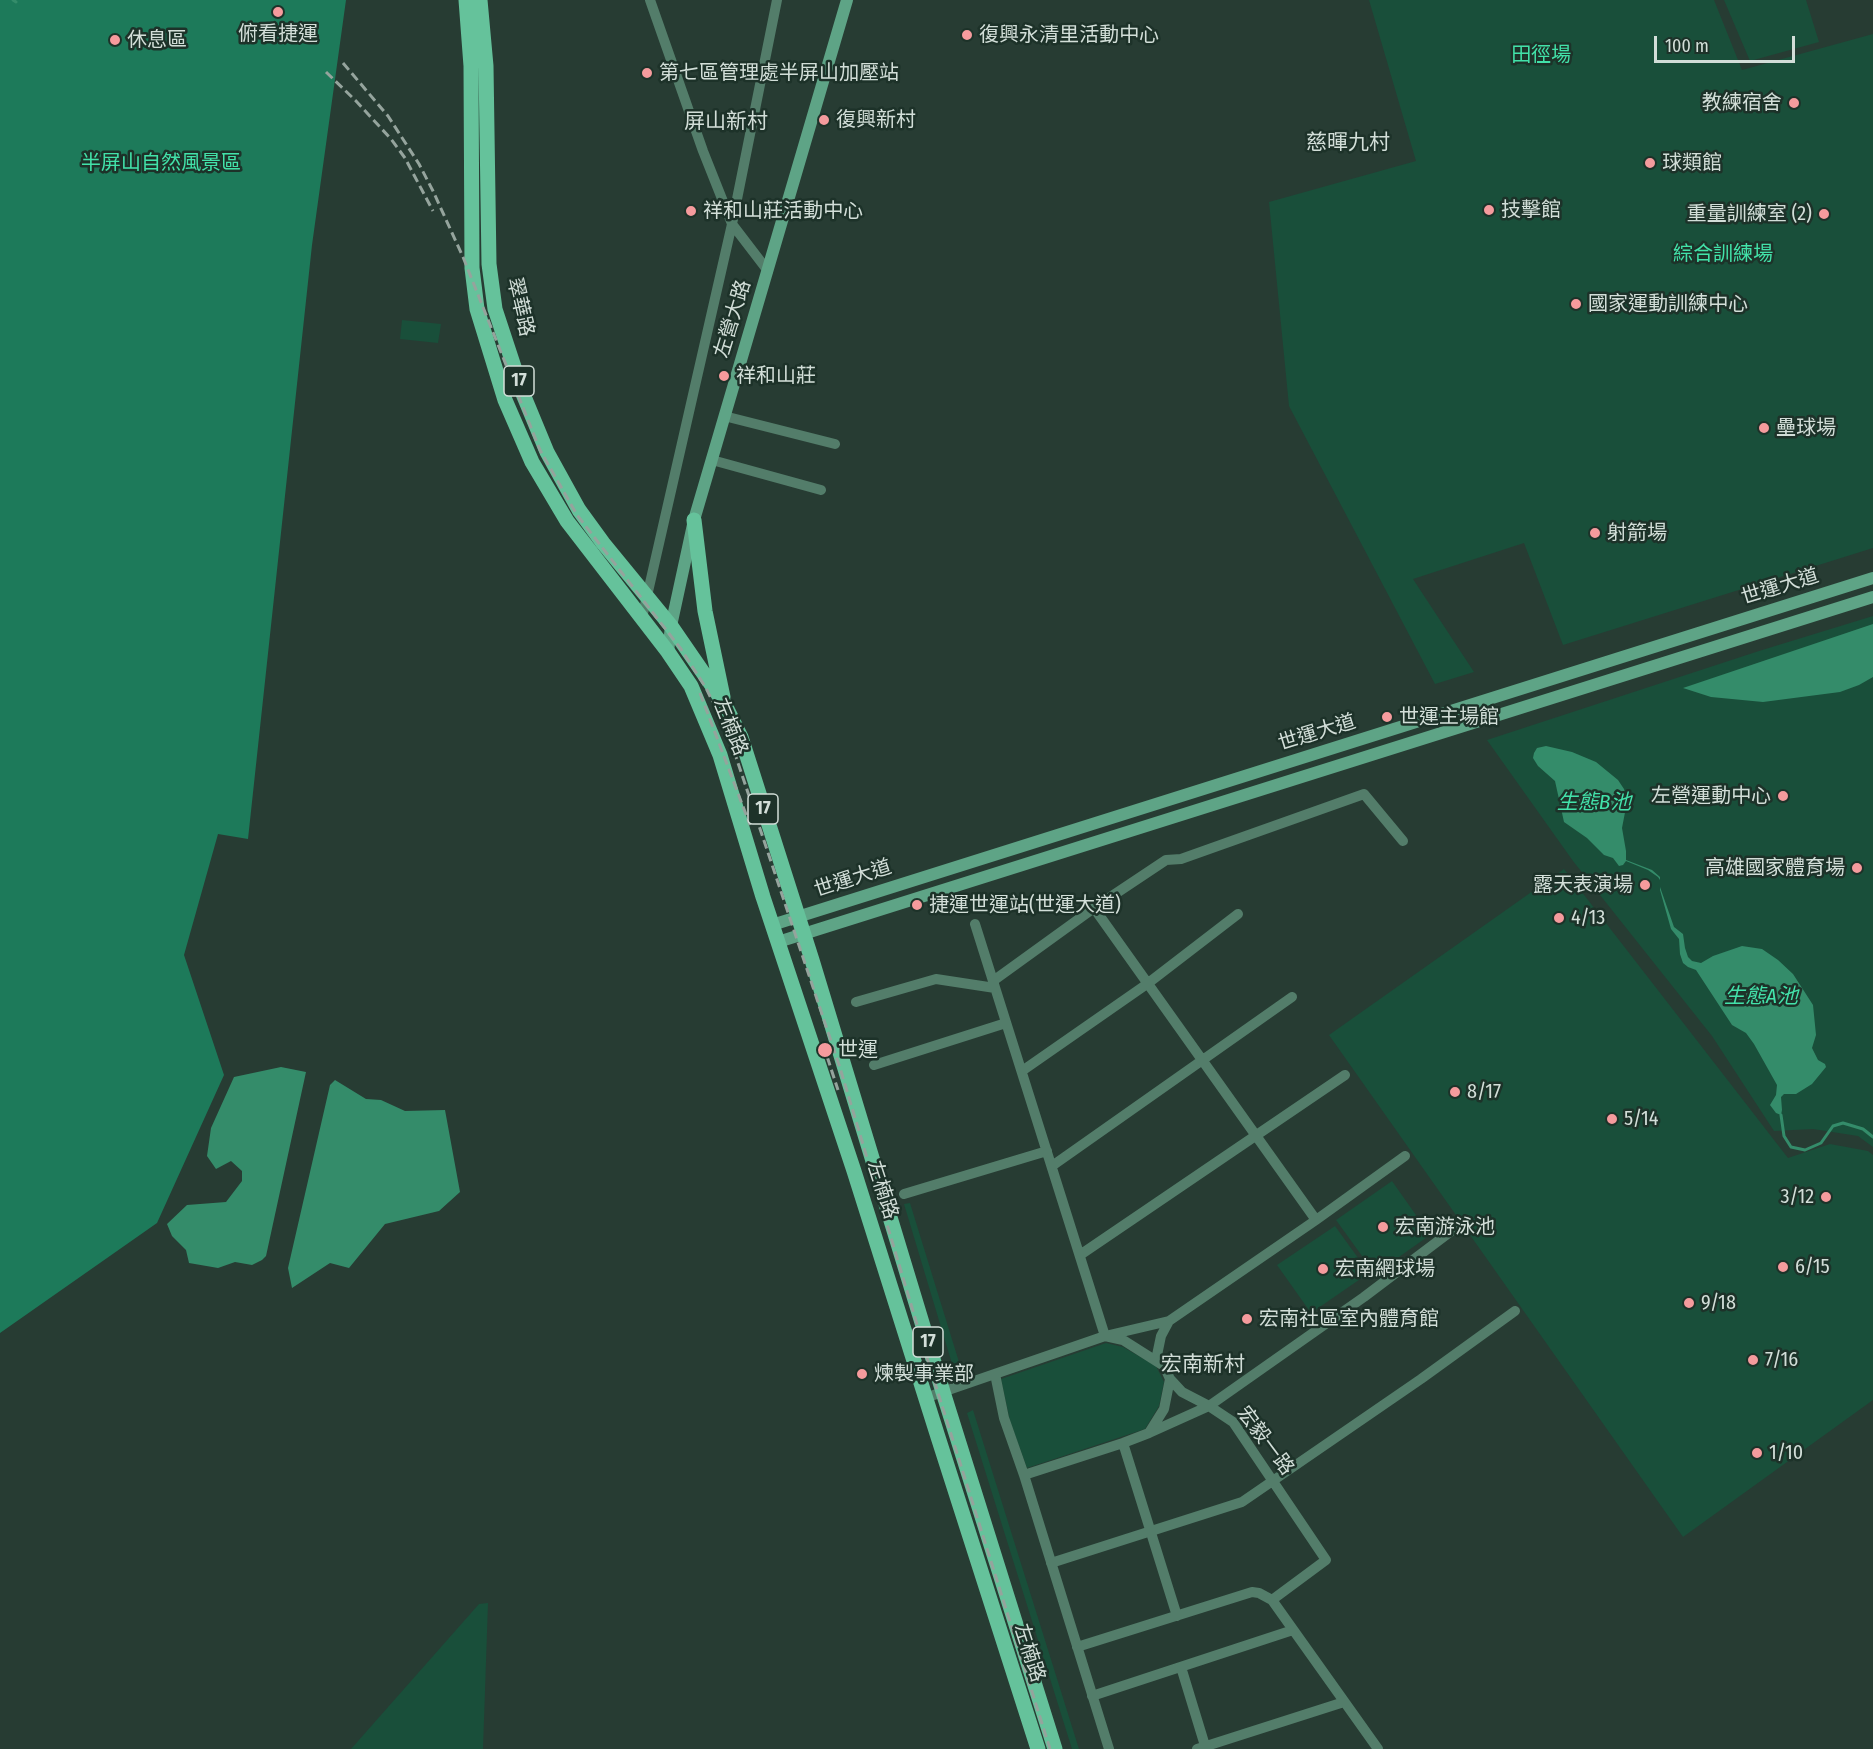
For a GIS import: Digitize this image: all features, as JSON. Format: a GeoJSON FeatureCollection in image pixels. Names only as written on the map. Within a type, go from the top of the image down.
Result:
{"type":"FeatureCollection","features":[{"type":"Feature","properties":{"kind":"main road","name":"翠華路"},"geometry":{"type":"LineString","coordinates":[[466,0],[471,66],[472,268],[477,309],[505,400],[532,462],[567,521],[668,652]]}},
{"type":"Feature","properties":{"kind":"main road","name":"翠華路"},"geometry":{"type":"LineString","coordinates":[[480,0],[486,66],[489,264],[495,309],[523,394],[547,452],[579,510],[671,626],[724,703]]}},
{"type":"Feature","properties":{"kind":"main road"},"geometry":{"type":"LineString","coordinates":[[694,520],[705,611],[724,703]]}},
{"type":"Feature","properties":{"kind":"main road","name":"左楠路"},"geometry":{"type":"LineString","coordinates":[[668,652],[691,686],[720,755],[772,926],[854,1171],[1038,1749]]}},
{"type":"Feature","properties":{"kind":"main road","name":"左楠路"},"geometry":{"type":"LineString","coordinates":[[724,703],[741,737],[798,917],[1055,1749]]}},
{"type":"Feature","properties":{"kind":"street"},"geometry":{"type":"LineString","coordinates":[[650,0],[703,152],[732,224],[768,271]]}},
{"type":"Feature","properties":{"kind":"street"},"geometry":{"type":"LineString","coordinates":[[642,618],[732,224],[777,0]]}},
{"type":"Feature","properties":{"kind":"street","name":"左營大路"},"geometry":{"type":"LineString","coordinates":[[668,652],[671,626],[694,520],[847,0]]}},
{"type":"Feature","properties":{"kind":"street"},"geometry":{"type":"LineString","coordinates":[[724,416],[835,444]]}},
{"type":"Feature","properties":{"kind":"street"},"geometry":{"type":"LineString","coordinates":[[712,460],[821,490]]}},
{"type":"Feature","properties":{"kind":"street","name":"世運大道"},"geometry":{"type":"LineString","coordinates":[[772,926],[1873,578]]}},
{"type":"Feature","properties":{"kind":"street","name":"世運大道"},"geometry":{"type":"LineString","coordinates":[[778,942],[1873,597]]}},
{"type":"Feature","properties":{"kind":"street"},"geometry":{"type":"LineString","coordinates":[[856,1002],[936,979],[994,985],[1094,908],[1166,860],[1181,859],[1364,794],[1404,841]]}},
{"type":"Feature","properties":{"kind":"street"},"geometry":{"type":"LineString","coordinates":[[1094,908],[1316,1220]]}},
{"type":"Feature","properties":{"kind":"street"},"geometry":{"type":"LineString","coordinates":[[1022,1071],[1147,984],[1238,914]]}},
{"type":"Feature","properties":{"kind":"street"},"geometry":{"type":"LineString","coordinates":[[975,924],[1105,1336]]}},
{"type":"Feature","properties":{"kind":"street"},"geometry":{"type":"LineString","coordinates":[[1052,1166],[1292,998]]}},
{"type":"Feature","properties":{"kind":"street"},"geometry":{"type":"LineString","coordinates":[[874,1065],[1006,1023]]}},
{"type":"Feature","properties":{"kind":"street"},"geometry":{"type":"LineString","coordinates":[[1080,1256],[1345,1075]]}},
{"type":"Feature","properties":{"kind":"street"},"geometry":{"type":"LineString","coordinates":[[904,1194],[1047,1151]]}},
{"type":"Feature","properties":{"kind":"street"},"geometry":{"type":"LineString","coordinates":[[926,1398],[1105,1336],[1169,1321],[1405,1156]]}},
{"type":"Feature","properties":{"kind":"street"},"geometry":{"type":"LineString","coordinates":[[1024,1475],[1124,1443],[1209,1406],[1364,1297],[1454,1229]]}},
{"type":"Feature","properties":{"kind":"street"},"geometry":{"type":"LineString","coordinates":[[1051,1563],[1236,1504],[1421,1379],[1515,1311]]}},
{"type":"Feature","properties":{"kind":"street"},"geometry":{"type":"LineString","coordinates":[[1156,1359],[1161,1336],[1169,1321]]}},
{"type":"Feature","properties":{"kind":"street","name":"宏毅一路"},"geometry":{"type":"LineString","coordinates":[[1105,1336],[1123,1340],[1156,1359],[1164,1366],[1170,1379],[1182,1392],[1233,1422],[1326,1560],[1272,1600]]}},
{"type":"Feature","properties":{"kind":"street"},"geometry":{"type":"LineString","coordinates":[[995,1374],[1004,1418],[1024,1475],[1108,1749]]}},
{"type":"Feature","properties":{"kind":"street"},"geometry":{"type":"LineString","coordinates":[[1149,1433],[1164,1409],[1170,1379]]}},
{"type":"Feature","properties":{"kind":"street"},"geometry":{"type":"LineString","coordinates":[[1124,1443],[1177,1616]]}},
{"type":"Feature","properties":{"kind":"street"},"geometry":{"type":"LineString","coordinates":[[1077,1647],[1252,1593],[1259,1593],[1272,1600],[1378,1749]]}},
{"type":"Feature","properties":{"kind":"street"},"geometry":{"type":"LineString","coordinates":[[1092,1696],[1293,1630]]}},
{"type":"Feature","properties":{"kind":"street"},"geometry":{"type":"LineString","coordinates":[[1181,1667],[1203,1748],[1344,1702]]}},
{"type":"Feature","properties":{"kind":"green space","name":"半屏山自然風景區"},"geometry":{"type":"Polygon","coordinates":[[[0,0],[346,0],[312,245],[248,839],[218,834],[184,955],[224,1075],[157,1223],[0,1333],[0,0]]]}},
{"type":"Feature","properties":{"kind":"green space","name":"國家運動訓練中心"},"geometry":{"type":"Polygon","coordinates":[[[1369,0],[1714,0],[1742,70],[1873,34],[1873,548],[1563,645],[1524,543],[1413,579],[1474,672],[1435,684],[1289,406],[1269,202],[1416,161],[1369,0]]]}},
{"type":"Feature","properties":{"kind":"green space"},"geometry":{"type":"Polygon","coordinates":[[[1724,0],[1806,0],[1819,42],[1750,61],[1724,0]]]}},
{"type":"Feature","properties":{"kind":"green space"},"geometry":{"type":"Polygon","coordinates":[[[402,320],[441,324],[438,343],[400,339],[402,320]]]}},
{"type":"Feature","properties":{"kind":"green space"},"geometry":{"type":"Polygon","coordinates":[[[1873,616],[1873,1147],[1858,1136],[1813,1129],[1774,1131],[1712,1036],[1573,861],[1487,740],[1873,616]]]}},
{"type":"Feature","properties":{"kind":"green space"},"geometry":{"type":"Polygon","coordinates":[[[1564,869],[1788,1158],[1830,1144],[1868,1151],[1873,1155],[1873,1400],[1683,1537],[1329,1035],[1564,869]]]}},
{"type":"Feature","properties":{"kind":"green space","name":"宏南游泳池"},"geometry":{"type":"Polygon","coordinates":[[[1392,1181],[1430,1235],[1375,1274],[1336,1220],[1392,1181]]]}},
{"type":"Feature","properties":{"kind":"green space"},"geometry":{"type":"Polygon","coordinates":[[[910,1203],[963,1375],[956,1377],[904,1204],[910,1203]]]}},
{"type":"Feature","properties":{"kind":"green space","name":"宏南網球場"},"geometry":{"type":"Polygon","coordinates":[[[1335,1226],[1369,1273],[1311,1313],[1277,1265],[1335,1226]]]}},
{"type":"Feature","properties":{"kind":"green space"},"geometry":{"type":"Polygon","coordinates":[[[1106,1343],[1123,1347],[1156,1366],[1164,1382],[1159,1406],[1145,1429],[1027,1468],[1010,1421],[1001,1379],[1106,1343]]]}},
{"type":"Feature","properties":{"kind":"green space"},"geometry":{"type":"Polygon","coordinates":[[[973,1410],[1079,1749],[1072,1749],[967,1413],[973,1410]]]}},
{"type":"Feature","properties":{"kind":"green space"},"geometry":{"type":"Polygon","coordinates":[[[488,1603],[483,1749],[351,1749],[479,1604],[488,1603]]]}},
{"type":"Feature","properties":{"kind":"water"},"geometry":{"type":"Polygon","coordinates":[[[1873,624],[1873,677],[1840,692],[1763,702],[1711,697],[1683,688],[1873,624]]]}},
{"type":"Feature","properties":{"kind":"water","name":"生態B池"},"geometry":{"type":"Polygon","coordinates":[[[1546,746],[1572,752],[1596,762],[1618,780],[1624,789],[1627,802],[1622,828],[1626,860],[1652,870],[1660,877],[1660,880],[1648,870],[1626,861],[1619,866],[1613,858],[1604,855],[1587,838],[1564,822],[1555,781],[1538,766],[1533,758],[1537,748],[1546,746]]]}},
{"type":"Feature","properties":{"kind":"water","name":"生態A池"},"geometry":{"type":"Polygon","coordinates":[[[1660,887],[1674,927],[1683,934],[1688,957],[1692,961],[1701,963],[1713,956],[1742,946],[1762,949],[1793,974],[1813,1005],[1816,1035],[1812,1048],[1818,1060],[1826,1067],[1812,1084],[1796,1094],[1784,1094],[1781,1097],[1781,1115],[1776,1113],[1770,1105],[1776,1095],[1777,1085],[1754,1044],[1746,1033],[1732,1025],[1696,970],[1683,963],[1679,939],[1671,929],[1660,887]]]}},
{"type":"Feature","properties":{"kind":"water"},"geometry":{"type":"Polygon","coordinates":[[[281,1067],[306,1072],[266,1256],[252,1265],[235,1262],[218,1268],[189,1263],[186,1250],[172,1236],[167,1224],[187,1205],[226,1202],[242,1181],[242,1171],[231,1161],[216,1169],[207,1156],[211,1128],[234,1077],[281,1067]]]}},
{"type":"Feature","properties":{"kind":"water"},"geometry":{"type":"Polygon","coordinates":[[[335,1080],[366,1099],[381,1100],[405,1111],[445,1110],[460,1192],[439,1211],[385,1224],[349,1268],[330,1263],[292,1288],[288,1268],[330,1085],[335,1080]]]}},
{"type":"Feature","properties":{"kind":"waterway"},"geometry":{"type":"LineString","coordinates":[[1781,1115],[1784,1136],[1791,1147],[1805,1150],[1821,1143],[1833,1126],[1843,1123],[1863,1129],[1873,1137]]}},
{"type":"Feature","properties":{"kind":"railway"},"geometry":{"type":"LineString","coordinates":[[343,63],[388,116],[419,164],[433,191],[463,257],[540,450],[577,515],[681,649],[706,688],[729,736],[840,1068],[928,1361],[1050,1749]]}},
{"type":"Feature","properties":{"kind":"railway"},"geometry":{"type":"LineString","coordinates":[[326,72],[391,139],[405,158],[433,211]]}},
{"type":"Feature","properties":{"kind":"railway"},"geometry":{"type":"LineString","coordinates":[[700,693],[750,825]]}},
{"type":"Feature","properties":{"kind":"railway"},"geometry":{"type":"LineString","coordinates":[[823,1044],[838,1090]]}},
{"type":"Feature","properties":{"kind":"place","name":"俯看捷運"},"geometry":{"type":"Point","coordinates":[278,12]}},
{"type":"Feature","properties":{"kind":"place","name":"復興永清里活動中心"},"geometry":{"type":"Point","coordinates":[967,35]}},
{"type":"Feature","properties":{"kind":"place","name":"休息區"},"geometry":{"type":"Point","coordinates":[115,40]}},
{"type":"Feature","properties":{"kind":"place","name":"第七區管理處半屏山加壓站"},"geometry":{"type":"Point","coordinates":[647,73]}},
{"type":"Feature","properties":{"kind":"place","name":"教練宿舍"},"geometry":{"type":"Point","coordinates":[1794,103]}},
{"type":"Feature","properties":{"kind":"place","name":"復興新村"},"geometry":{"type":"Point","coordinates":[824,120]}},
{"type":"Feature","properties":{"kind":"place","name":"球類館"},"geometry":{"type":"Point","coordinates":[1650,163]}},
{"type":"Feature","properties":{"kind":"place","name":"技擊館"},"geometry":{"type":"Point","coordinates":[1489,210]}},
{"type":"Feature","properties":{"kind":"place","name":"祥和山莊活動中心"},"geometry":{"type":"Point","coordinates":[691,211]}},
{"type":"Feature","properties":{"kind":"place","name":"重量訓練室 (2)"},"geometry":{"type":"Point","coordinates":[1824,214]}},
{"type":"Feature","properties":{"kind":"place","name":"國家運動訓練中心"},"geometry":{"type":"Point","coordinates":[1576,304]}},
{"type":"Feature","properties":{"kind":"place","name":"祥和山莊"},"geometry":{"type":"Point","coordinates":[724,376]}},
{"type":"Feature","properties":{"kind":"place","name":"壘球場"},"geometry":{"type":"Point","coordinates":[1764,428]}},
{"type":"Feature","properties":{"kind":"place","name":"射箭場"},"geometry":{"type":"Point","coordinates":[1595,533]}},
{"type":"Feature","properties":{"kind":"place","name":"世運主場館"},"geometry":{"type":"Point","coordinates":[1387,717]}},
{"type":"Feature","properties":{"kind":"place","name":"左營運動中心"},"geometry":{"type":"Point","coordinates":[1783,796]}},
{"type":"Feature","properties":{"kind":"place","name":"高雄國家體育場"},"geometry":{"type":"Point","coordinates":[1857,868]}},
{"type":"Feature","properties":{"kind":"place","name":"露天表演場"},"geometry":{"type":"Point","coordinates":[1645,885]}},
{"type":"Feature","properties":{"kind":"place","name":"捷運世運站(世運大道)"},"geometry":{"type":"Point","coordinates":[917,905]}},
{"type":"Feature","properties":{"kind":"place","name":"4/13"},"geometry":{"type":"Point","coordinates":[1559,918]}},
{"type":"Feature","properties":{"kind":"place","name":"世運"},"geometry":{"type":"Point","coordinates":[825,1050]}},
{"type":"Feature","properties":{"kind":"place","name":"8/17"},"geometry":{"type":"Point","coordinates":[1455,1092]}},
{"type":"Feature","properties":{"kind":"place","name":"5/14"},"geometry":{"type":"Point","coordinates":[1612,1119]}},
{"type":"Feature","properties":{"kind":"place","name":"3/12"},"geometry":{"type":"Point","coordinates":[1826,1197]}},
{"type":"Feature","properties":{"kind":"place","name":"宏南游泳池"},"geometry":{"type":"Point","coordinates":[1383,1227]}},
{"type":"Feature","properties":{"kind":"place","name":"6/15"},"geometry":{"type":"Point","coordinates":[1783,1267]}},
{"type":"Feature","properties":{"kind":"place","name":"宏南網球場"},"geometry":{"type":"Point","coordinates":[1323,1269]}},
{"type":"Feature","properties":{"kind":"place","name":"9/18"},"geometry":{"type":"Point","coordinates":[1689,1303]}},
{"type":"Feature","properties":{"kind":"place","name":"宏南社區室內體育館"},"geometry":{"type":"Point","coordinates":[1247,1319]}},
{"type":"Feature","properties":{"kind":"place","name":"7/16"},"geometry":{"type":"Point","coordinates":[1753,1360]}},
{"type":"Feature","properties":{"kind":"place","name":"煉製事業部"},"geometry":{"type":"Point","coordinates":[862,1374]}},
{"type":"Feature","properties":{"kind":"place","name":"1/10"},"geometry":{"type":"Point","coordinates":[1757,1453]}},
{"type":"Feature","properties":{"kind":"district","name":"屏山新村"},"geometry":{"type":"Point","coordinates":[726,122]}},
{"type":"Feature","properties":{"kind":"district","name":"慈暉九村"},"geometry":{"type":"Point","coordinates":[1348,143]}},
{"type":"Feature","properties":{"kind":"district","name":"宏南新村"},"geometry":{"type":"Point","coordinates":[1203,1365]}},
{"type":"Feature","properties":{"kind":"park label","name":"田徑場"},"geometry":{"type":"Point","coordinates":[1541,55]}},
{"type":"Feature","properties":{"kind":"park label","name":"綜合訓練場"},"geometry":{"type":"Point","coordinates":[1723,254]}}]}
